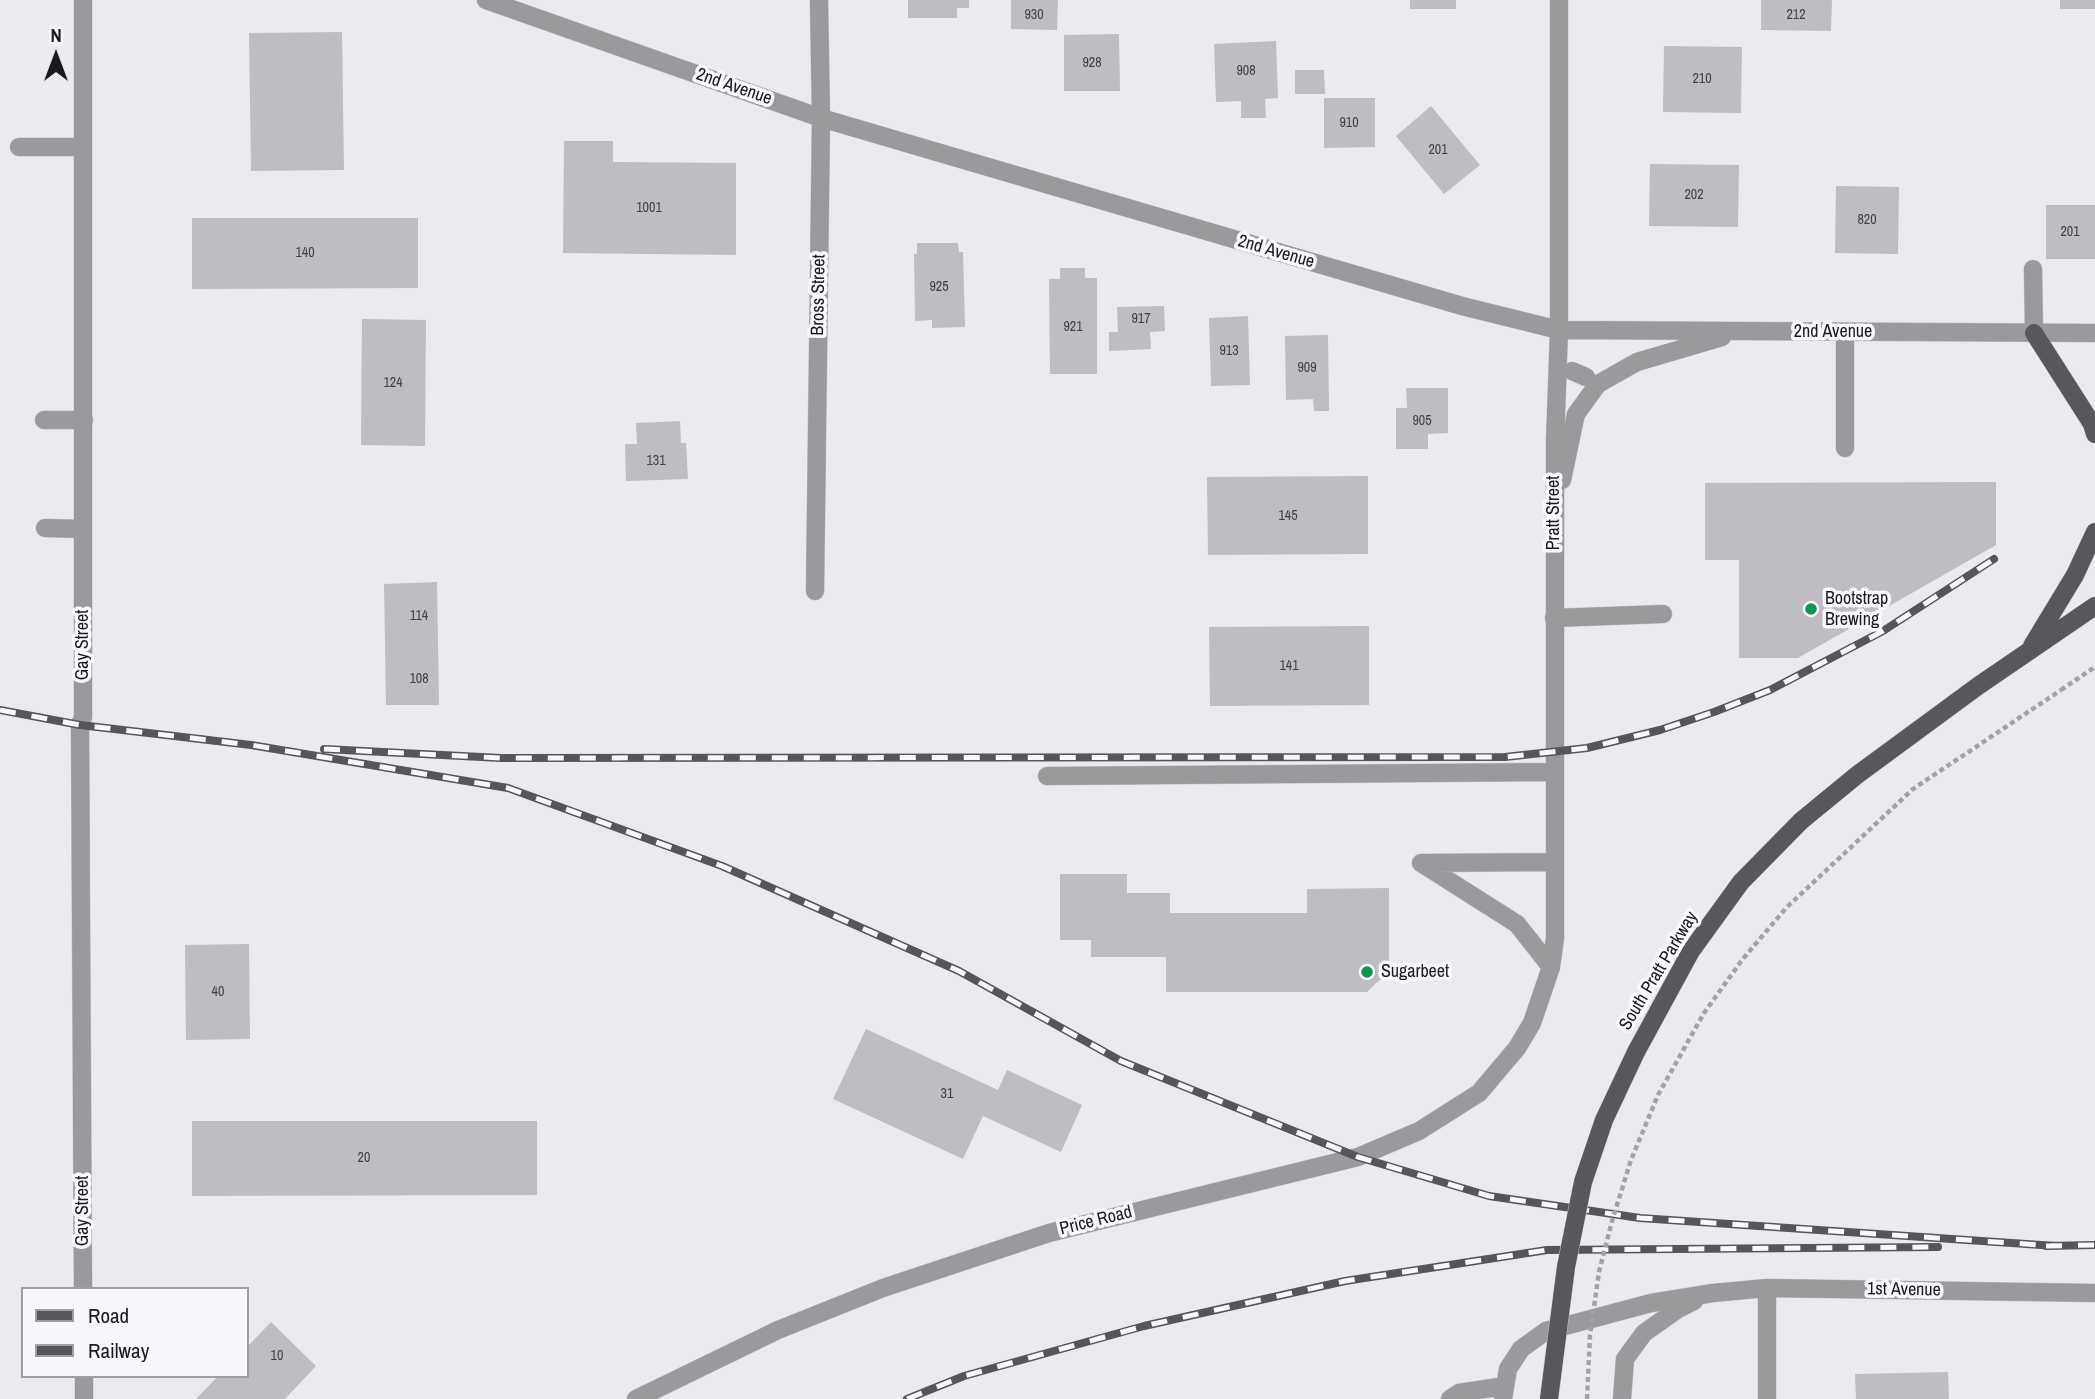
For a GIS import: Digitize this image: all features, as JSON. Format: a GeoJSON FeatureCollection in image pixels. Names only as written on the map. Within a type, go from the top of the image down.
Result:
{"type":"FeatureCollection","features":[{"type":"Feature","properties":{"kind":"main road"},"geometry":{"type":"LineString","coordinates":[[2034,333],[2092,424],[2095,434]]}},
{"type":"Feature","properties":{"kind":"main road"},"geometry":{"type":"LineString","coordinates":[[2029,652],[2075,575],[2095,532]]}},
{"type":"Feature","properties":{"kind":"main road","name":"South Pratt Parkway"},"geometry":{"type":"LineString","coordinates":[[1549,1399],[1566,1267],[1583,1182],[1604,1120],[1691,951],[1741,882],[1801,821],[1857,775],[1978,686],[2095,606]]}},
{"type":"Feature","properties":{"kind":"street","name":"Gay Street"},"geometry":{"type":"LineString","coordinates":[[83,0],[83,717],[80,725],[83,1287]]}},
{"type":"Feature","properties":{"kind":"street","name":"2nd Avenue"},"geometry":{"type":"LineString","coordinates":[[486,0],[821,118],[1448,302],[1559,330],[2095,333]]}},
{"type":"Feature","properties":{"kind":"street","name":"Bross Street"},"geometry":{"type":"LineString","coordinates":[[815,591],[821,118],[819,0]]}},
{"type":"Feature","properties":{"kind":"street","name":"Pratt Street"},"geometry":{"type":"LineString","coordinates":[[1532,1023],[1551,967],[1555,938],[1554,618],[1559,330],[1559,0]]}},
{"type":"Feature","properties":{"kind":"street"},"geometry":{"type":"LineString","coordinates":[[19,147],[83,147]]}},
{"type":"Feature","properties":{"kind":"street"},"geometry":{"type":"LineString","coordinates":[[2033,269],[2034,333]]}},
{"type":"Feature","properties":{"kind":"street"},"geometry":{"type":"LineString","coordinates":[[1555,510],[1576,414],[1598,384],[1637,362],[1740,331]]}},
{"type":"Feature","properties":{"kind":"street"},"geometry":{"type":"LineString","coordinates":[[1844,332],[1845,448]]}},
{"type":"Feature","properties":{"kind":"street"},"geometry":{"type":"LineString","coordinates":[[44,420],[84,420]]}},
{"type":"Feature","properties":{"kind":"street"},"geometry":{"type":"LineString","coordinates":[[45,528],[83,529]]}},
{"type":"Feature","properties":{"kind":"street"},"geometry":{"type":"LineString","coordinates":[[1554,618],[1663,614]]}},
{"type":"Feature","properties":{"kind":"street"},"geometry":{"type":"LineString","coordinates":[[1047,776],[1554,772]]}},
{"type":"Feature","properties":{"kind":"street"},"geometry":{"type":"LineString","coordinates":[[1551,967],[1517,924],[1421,863],[1554,862]]}},
{"type":"Feature","properties":{"kind":"street","name":"Price Road"},"geometry":{"type":"LineString","coordinates":[[635,1399],[778,1330],[883,1288],[1049,1233],[1358,1157],[1419,1131],[1479,1093],[1517,1048],[1532,1023]]}},
{"type":"Feature","properties":{"kind":"street"},"geometry":{"type":"LineString","coordinates":[[1767,1399],[1768,1288]]}},
{"type":"Feature","properties":{"kind":"street","name":"1st Avenue"},"geometry":{"type":"LineString","coordinates":[[1504,1392],[1508,1369],[1521,1349],[1546,1331],[1651,1303],[1768,1288],[2095,1293]]}},
{"type":"Feature","properties":{"kind":"street","name":"1st Avenue"},"geometry":{"type":"LineString","coordinates":[[1622,1399],[1625,1359],[1644,1332],[1678,1308],[1713,1293]]}},
{"type":"Feature","properties":{"kind":"street"},"geometry":{"type":"LineString","coordinates":[[84,1378],[84,1399]]}},
{"type":"Feature","properties":{"kind":"street"},"geometry":{"type":"LineString","coordinates":[[1450,1399],[1459,1393],[1504,1392]]}},
{"type":"Feature","properties":{"kind":"path"},"geometry":{"type":"LineString","coordinates":[[1587,1399],[1590,1335],[1599,1272],[1612,1221],[1631,1160],[1658,1095],[1704,1013],[1742,960],[1786,908],[1913,789],[2095,667]]}},
{"type":"Feature","properties":{"kind":"building"},"geometry":{"type":"Polygon","coordinates":[[[908,0],[969,0],[969,8],[957,8],[957,18],[908,18],[908,0]]]}},
{"type":"Feature","properties":{"kind":"building"},"geometry":{"type":"Polygon","coordinates":[[[1011,0],[1058,0],[1057,30],[1011,29],[1011,0]]]}},
{"type":"Feature","properties":{"kind":"building"},"geometry":{"type":"Polygon","coordinates":[[[1410,0],[1456,0],[1456,9],[1410,9],[1410,0]]]}},
{"type":"Feature","properties":{"kind":"building"},"geometry":{"type":"Polygon","coordinates":[[[1761,0],[1832,0],[1831,31],[1761,30],[1761,0]]]}},
{"type":"Feature","properties":{"kind":"building"},"geometry":{"type":"Polygon","coordinates":[[[2060,0],[2095,0],[2095,9],[2060,9],[2060,0]]]}},
{"type":"Feature","properties":{"kind":"building"},"geometry":{"type":"Polygon","coordinates":[[[342,32],[344,170],[251,171],[249,33],[342,32]]]}},
{"type":"Feature","properties":{"kind":"building"},"geometry":{"type":"Polygon","coordinates":[[[1119,34],[1120,91],[1064,91],[1064,35],[1119,34]]]}},
{"type":"Feature","properties":{"kind":"building"},"geometry":{"type":"Polygon","coordinates":[[[1276,41],[1278,98],[1265,99],[1266,118],[1241,118],[1241,101],[1216,102],[1214,44],[1276,41]]]}},
{"type":"Feature","properties":{"kind":"building"},"geometry":{"type":"Polygon","coordinates":[[[1664,46],[1742,47],[1741,113],[1663,112],[1664,46]]]}},
{"type":"Feature","properties":{"kind":"building"},"geometry":{"type":"Polygon","coordinates":[[[1295,70],[1324,70],[1325,94],[1295,94],[1295,70]]]}},
{"type":"Feature","properties":{"kind":"building"},"geometry":{"type":"Polygon","coordinates":[[[1324,98],[1375,98],[1375,147],[1324,148],[1324,98]]]}},
{"type":"Feature","properties":{"kind":"building"},"geometry":{"type":"Polygon","coordinates":[[[1431,106],[1480,165],[1444,194],[1396,136],[1431,106]]]}},
{"type":"Feature","properties":{"kind":"building"},"geometry":{"type":"Polygon","coordinates":[[[564,141],[613,141],[613,162],[736,163],[736,255],[563,253],[564,141]]]}},
{"type":"Feature","properties":{"kind":"building"},"geometry":{"type":"Polygon","coordinates":[[[1650,164],[1739,165],[1738,227],[1649,226],[1650,164]]]}},
{"type":"Feature","properties":{"kind":"building"},"geometry":{"type":"Polygon","coordinates":[[[1836,186],[1899,187],[1898,254],[1835,253],[1836,186]]]}},
{"type":"Feature","properties":{"kind":"building"},"geometry":{"type":"Polygon","coordinates":[[[2046,205],[2095,205],[2095,259],[2046,259],[2046,205]]]}},
{"type":"Feature","properties":{"kind":"building"},"geometry":{"type":"Polygon","coordinates":[[[192,218],[418,218],[418,288],[192,289],[192,218]]]}},
{"type":"Feature","properties":{"kind":"building"},"geometry":{"type":"Polygon","coordinates":[[[917,243],[958,243],[959,252],[963,252],[965,327],[932,328],[932,320],[915,321],[914,254],[917,254],[917,243]]]}},
{"type":"Feature","properties":{"kind":"building"},"geometry":{"type":"Polygon","coordinates":[[[1060,268],[1085,268],[1085,278],[1097,278],[1097,374],[1050,374],[1049,279],[1060,279],[1060,268]]]}},
{"type":"Feature","properties":{"kind":"building"},"geometry":{"type":"Polygon","coordinates":[[[1164,306],[1165,331],[1150,332],[1151,349],[1109,351],[1109,332],[1118,332],[1117,307],[1164,306]]]}},
{"type":"Feature","properties":{"kind":"building"},"geometry":{"type":"Polygon","coordinates":[[[1248,316],[1250,385],[1211,386],[1209,318],[1248,316]]]}},
{"type":"Feature","properties":{"kind":"building"},"geometry":{"type":"Polygon","coordinates":[[[362,319],[426,320],[425,446],[361,445],[362,319]]]}},
{"type":"Feature","properties":{"kind":"building"},"geometry":{"type":"Polygon","coordinates":[[[1328,335],[1329,411],[1314,411],[1313,399],[1286,400],[1285,336],[1328,335]]]}},
{"type":"Feature","properties":{"kind":"building"},"geometry":{"type":"Polygon","coordinates":[[[1406,388],[1448,388],[1448,433],[1428,434],[1428,449],[1396,449],[1396,408],[1407,408],[1406,388]]]}},
{"type":"Feature","properties":{"kind":"building"},"geometry":{"type":"Polygon","coordinates":[[[680,421],[681,443],[686,443],[688,479],[626,481],[625,444],[637,444],[636,423],[680,421]]]}},
{"type":"Feature","properties":{"kind":"building"},"geometry":{"type":"Polygon","coordinates":[[[1368,476],[1368,554],[1208,555],[1207,477],[1368,476]]]}},
{"type":"Feature","properties":{"kind":"building","name":"Bootstrap Brewing"},"geometry":{"type":"Polygon","coordinates":[[[1996,482],[1996,545],[1798,658],[1739,658],[1739,560],[1705,560],[1705,483],[1996,482]]]}},
{"type":"Feature","properties":{"kind":"building"},"geometry":{"type":"Polygon","coordinates":[[[437,582],[439,705],[386,705],[384,584],[437,582]]]}},
{"type":"Feature","properties":{"kind":"building"},"geometry":{"type":"Polygon","coordinates":[[[1369,626],[1369,705],[1210,706],[1209,627],[1369,626]]]}},
{"type":"Feature","properties":{"kind":"building"},"geometry":{"type":"Polygon","coordinates":[[[1060,874],[1127,874],[1127,893],[1170,893],[1170,913],[1307,913],[1307,889],[1389,888],[1389,971],[1367,992],[1166,992],[1166,957],[1091,957],[1091,940],[1060,940],[1060,874]]]}},
{"type":"Feature","properties":{"kind":"building"},"geometry":{"type":"Polygon","coordinates":[[[249,944],[250,1039],[186,1040],[185,945],[249,944]]]}},
{"type":"Feature","properties":{"kind":"building"},"geometry":{"type":"Polygon","coordinates":[[[866,1029],[998,1090],[1007,1070],[1082,1105],[1061,1152],[983,1116],[963,1159],[833,1099],[866,1029]]]}},
{"type":"Feature","properties":{"kind":"building"},"geometry":{"type":"Polygon","coordinates":[[[192,1121],[537,1121],[537,1195],[192,1196],[192,1121]]]}},
{"type":"Feature","properties":{"kind":"building"},"geometry":{"type":"Polygon","coordinates":[[[271,1322],[316,1366],[285,1399],[196,1399],[216,1378],[248,1378],[248,1346],[271,1322]]]}},
{"type":"Feature","properties":{"kind":"building"},"geometry":{"type":"Polygon","coordinates":[[[1948,1372],[1949,1399],[1856,1399],[1855,1374],[1948,1372]]]}},
{"type":"Feature","properties":{"kind":"railway"},"geometry":{"type":"LineString","coordinates":[[324,749],[501,758],[1505,757],[1587,748],[1660,730],[1770,690],[1883,631],[1994,559]]}},
{"type":"Feature","properties":{"kind":"railway"},"geometry":{"type":"LineString","coordinates":[[0,710],[80,725],[251,745],[508,788],[722,866],[959,971],[1121,1061],[1358,1157],[1489,1196],[1640,1218],[2056,1246]]}},
{"type":"Feature","properties":{"kind":"railway"},"geometry":{"type":"LineString","coordinates":[[2046,1246],[2095,1245]]}},
{"type":"Feature","properties":{"kind":"railway"},"geometry":{"type":"LineString","coordinates":[[907,1399],[964,1376],[1144,1326],[1345,1281],[1547,1250],[1938,1247]]}},
{"type":"Feature","properties":{"kind":"place","name":"Bootstrap Brewing"},"geometry":{"type":"Point","coordinates":[1811,609]}},
{"type":"Feature","properties":{"kind":"place","name":"Sugarbeet"},"geometry":{"type":"Point","coordinates":[1367,972]}}]}
